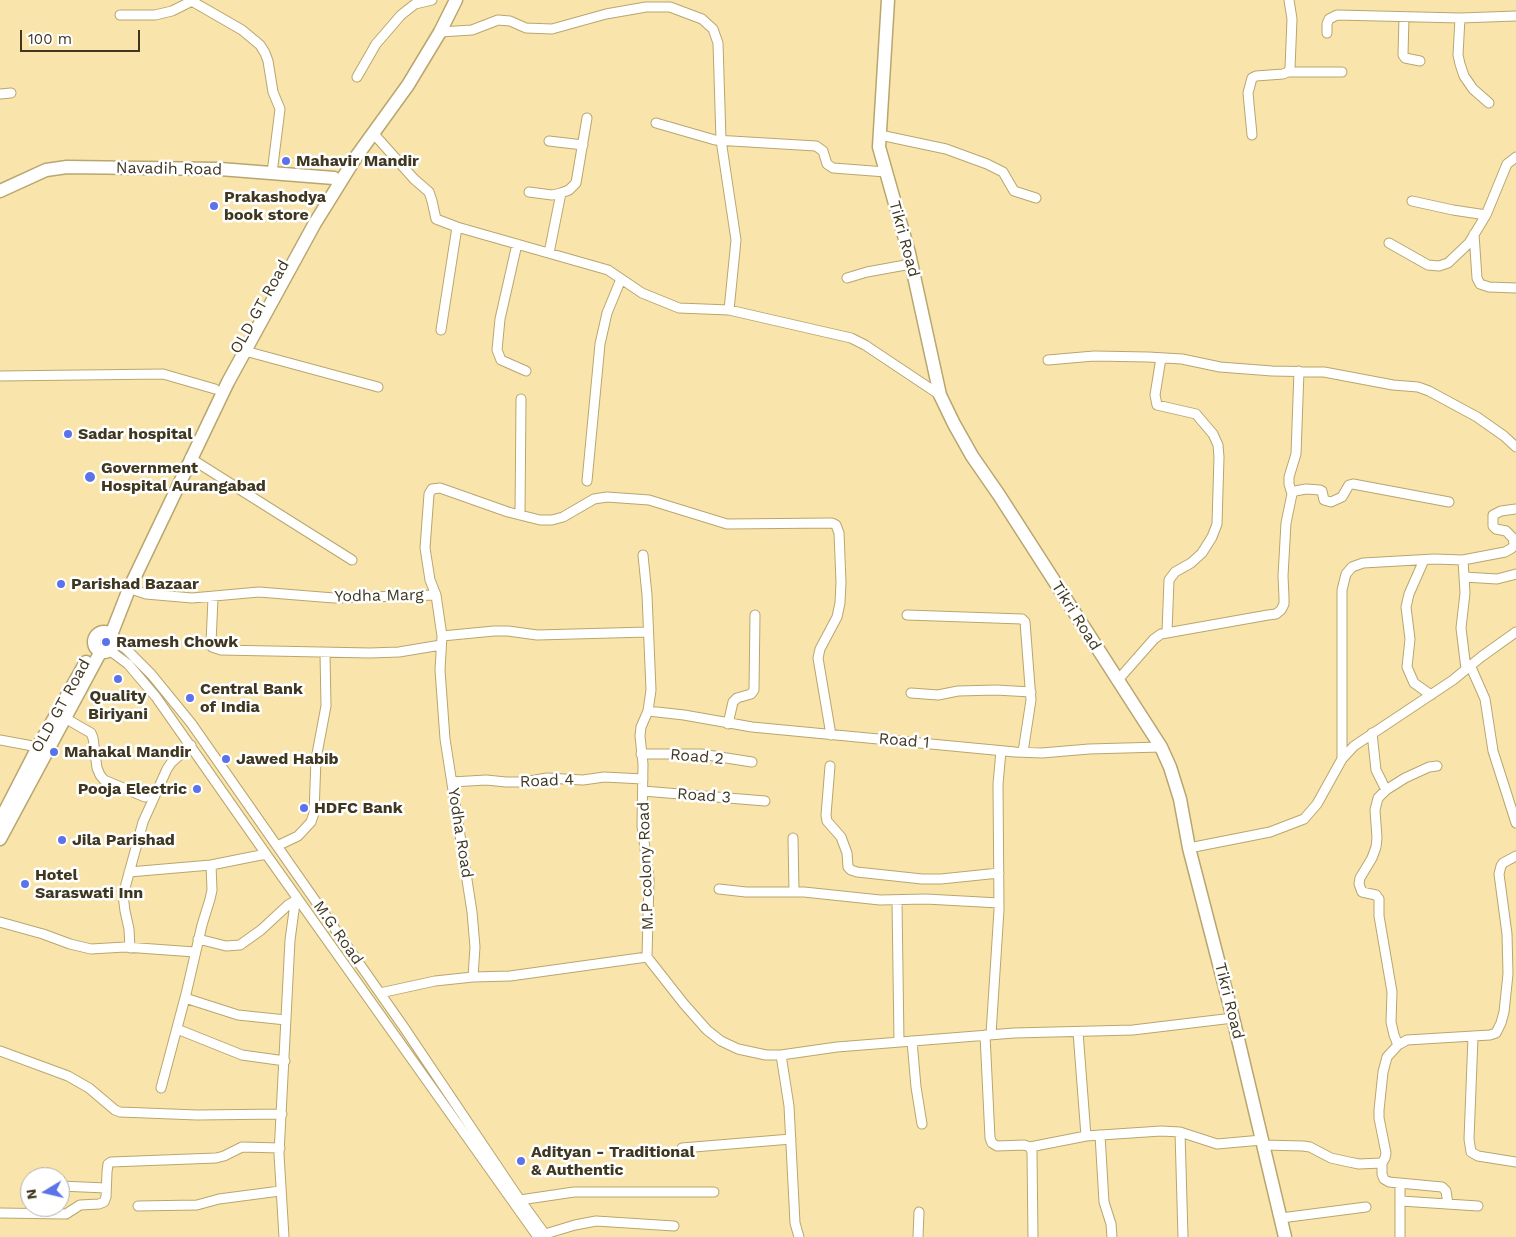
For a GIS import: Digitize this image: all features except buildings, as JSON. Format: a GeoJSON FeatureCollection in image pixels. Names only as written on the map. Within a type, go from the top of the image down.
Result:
{"type":"FeatureCollection","features":[{"type":"Feature","properties":{"kind":"main road","name":"OLD GT Road"},"geometry":{"type":"LineString","coordinates":[[126,587],[245,351],[337,180],[348,153],[402,80],[449,0]]}},
{"type":"Feature","properties":{"kind":"main road","name":"OLD GT Road"},"geometry":{"type":"LineString","coordinates":[[0,839],[106,643],[126,587],[216,389],[337,180],[408,85],[440,32],[456,0]]}},
{"type":"Feature","properties":{"kind":"main road","name":"Tikri Road"},"geometry":{"type":"LineString","coordinates":[[888,0],[879,147],[912,264],[940,394],[972,456],[1000,495],[1117,681],[1161,747],[1178,791],[1189,848],[1233,1018],[1285,1237]]}},
{"type":"Feature","properties":{"kind":"main road","name":"Navadih Road"},"geometry":{"type":"LineString","coordinates":[[0,191],[46,170],[67,167],[220,169],[337,180]]}},
{"type":"Feature","properties":{"kind":"main road","name":"OLD GT Road"},"geometry":{"type":"LineString","coordinates":[[0,821],[38,747],[106,643]]}},
{"type":"Feature","properties":{"kind":"street"},"geometry":{"type":"LineString","coordinates":[[357,77],[376,44],[401,15],[416,4],[432,0]]}},
{"type":"Feature","properties":{"kind":"street"},"geometry":{"type":"LineString","coordinates":[[1288,72],[1291,64],[1292,19],[1289,0]]}},
{"type":"Feature","properties":{"kind":"street"},"geometry":{"type":"LineString","coordinates":[[120,15],[155,15],[172,10],[191,1],[242,30],[260,45],[268,60],[273,92],[280,109],[272,173]]}},
{"type":"Feature","properties":{"kind":"street"},"geometry":{"type":"LineString","coordinates":[[440,32],[472,30],[498,20],[510,21],[526,28],[552,29],[606,14],[633,4],[646,7],[670,8],[702,19],[713,29],[718,43],[721,140],[736,240],[729,310]]}},
{"type":"Feature","properties":{"kind":"street"},"geometry":{"type":"LineString","coordinates":[[1327,33],[1329,19],[1337,15],[1460,18],[1516,16]]}},
{"type":"Feature","properties":{"kind":"street"},"geometry":{"type":"LineString","coordinates":[[1404,17],[1403,55],[1406,58],[1420,61]]}},
{"type":"Feature","properties":{"kind":"street"},"geometry":{"type":"LineString","coordinates":[[1460,18],[1458,55],[1464,76],[1489,103]]}},
{"type":"Feature","properties":{"kind":"street"},"geometry":{"type":"LineString","coordinates":[[1252,134],[1248,93],[1252,78],[1288,72],[1342,72]]}},
{"type":"Feature","properties":{"kind":"street"},"geometry":{"type":"LineString","coordinates":[[0,94],[11,93]]}},
{"type":"Feature","properties":{"kind":"street"},"geometry":{"type":"LineString","coordinates":[[529,192],[561,193],[569,190],[576,183],[587,118]]}},
{"type":"Feature","properties":{"kind":"street"},"geometry":{"type":"LineString","coordinates":[[656,123],[715,140],[816,146],[823,151],[827,164],[832,168],[886,172]]}},
{"type":"Feature","properties":{"kind":"street"},"geometry":{"type":"LineString","coordinates":[[373,133],[414,179],[429,192],[436,219],[457,227],[608,270],[642,293],[679,308],[729,310],[851,338],[865,345],[940,394]]}},
{"type":"Feature","properties":{"kind":"street"},"geometry":{"type":"LineString","coordinates":[[880,135],[946,149],[987,164],[1003,172],[1014,191],[1036,198]]}},
{"type":"Feature","properties":{"kind":"street"},"geometry":{"type":"LineString","coordinates":[[550,141],[583,145]]}},
{"type":"Feature","properties":{"kind":"street"},"geometry":{"type":"LineString","coordinates":[[1389,243],[1428,266],[1448,263],[1469,243],[1486,215],[1507,164],[1516,157]]}},
{"type":"Feature","properties":{"kind":"street"},"geometry":{"type":"LineString","coordinates":[[549,253],[561,193]]}},
{"type":"Feature","properties":{"kind":"street"},"geometry":{"type":"LineString","coordinates":[[1412,201],[1486,215]]}},
{"type":"Feature","properties":{"kind":"street"},"geometry":{"type":"LineString","coordinates":[[441,330],[457,227]]}},
{"type":"Feature","properties":{"kind":"street"},"geometry":{"type":"LineString","coordinates":[[1474,234],[1477,278],[1480,284],[1489,287],[1516,288]]}},
{"type":"Feature","properties":{"kind":"street"},"geometry":{"type":"LineString","coordinates":[[517,244],[500,319],[497,350],[501,360],[526,371]]}},
{"type":"Feature","properties":{"kind":"street"},"geometry":{"type":"LineString","coordinates":[[847,278],[867,272],[912,264]]}},
{"type":"Feature","properties":{"kind":"street"},"geometry":{"type":"LineString","coordinates":[[587,481],[602,336],[607,313],[621,279]]}},
{"type":"Feature","properties":{"kind":"street"},"geometry":{"type":"LineString","coordinates":[[245,351],[378,387]]}},
{"type":"Feature","properties":{"kind":"street"},"geometry":{"type":"LineString","coordinates":[[1048,360],[1094,356],[1161,358],[1220,367],[1334,373],[1374,382],[1424,389],[1483,421],[1516,447]]}},
{"type":"Feature","properties":{"kind":"street"},"geometry":{"type":"LineString","coordinates":[[1161,358],[1155,395],[1157,405],[1196,414],[1216,438],[1219,457],[1217,524],[1212,537],[1202,553],[1191,563],[1176,572],[1169,580],[1167,632]]}},
{"type":"Feature","properties":{"kind":"street"},"geometry":{"type":"LineString","coordinates":[[1117,681],[1154,639],[1167,632],[1268,616],[1276,614],[1281,610],[1284,604],[1283,576],[1286,523],[1292,494],[1289,476],[1296,454],[1299,371]]}},
{"type":"Feature","properties":{"kind":"street"},"geometry":{"type":"LineString","coordinates":[[0,376],[163,374],[216,389]]}},
{"type":"Feature","properties":{"kind":"street"},"geometry":{"type":"LineString","coordinates":[[520,515],[521,399]]}},
{"type":"Feature","properties":{"kind":"street"},"geometry":{"type":"LineString","coordinates":[[190,458],[352,560]]}},
{"type":"Feature","properties":{"kind":"street"},"geometry":{"type":"LineString","coordinates":[[1292,494],[1300,490],[1320,490],[1324,500],[1331,502],[1342,497],[1349,485],[1353,484],[1449,502]]}},
{"type":"Feature","properties":{"kind":"street","name":"Yodha Marg"},"geometry":{"type":"LineString","coordinates":[[126,587],[146,594],[176,598],[213,598],[259,592],[334,598],[436,595],[430,580],[425,548],[429,494],[432,489],[440,488],[540,520],[552,520],[563,517],[594,499],[607,497],[649,500],[688,510],[727,524],[824,522],[836,525],[840,545],[840,603],[837,617],[820,649],[818,658],[831,735]]}},
{"type":"Feature","properties":{"kind":"street"},"geometry":{"type":"LineString","coordinates":[[1342,759],[1343,580],[1346,574],[1356,564],[1463,560],[1505,552],[1512,548],[1514,544],[1513,538],[1506,531],[1496,529],[1492,519],[1493,514],[1516,509]]}},
{"type":"Feature","properties":{"kind":"street","name":"M.P colony Road"},"geometry":{"type":"LineString","coordinates":[[643,555],[647,595],[651,690],[648,711],[641,727],[642,826],[649,879],[647,957]]}},
{"type":"Feature","properties":{"kind":"street"},"geometry":{"type":"LineString","coordinates":[[1424,560],[1409,594],[1406,607],[1410,639],[1407,667],[1414,682],[1432,694]]}},
{"type":"Feature","properties":{"kind":"street"},"geometry":{"type":"LineString","coordinates":[[1463,560],[1465,593],[1461,628],[1468,667],[1485,699],[1492,751],[1516,823]]}},
{"type":"Feature","properties":{"kind":"street"},"geometry":{"type":"LineString","coordinates":[[1464,577],[1497,579],[1516,574]]}},
{"type":"Feature","properties":{"kind":"street","name":"Yodha Road"},"geometry":{"type":"LineString","coordinates":[[436,595],[441,640],[439,660],[445,739],[473,921],[475,954],[473,977]]}},
{"type":"Feature","properties":{"kind":"street"},"geometry":{"type":"LineString","coordinates":[[213,598],[211,643],[217,649],[325,653],[399,652],[441,640],[494,631],[537,635],[648,632]]}},
{"type":"Feature","properties":{"kind":"street"},"geometry":{"type":"LineString","coordinates":[[728,724],[733,702],[737,698],[751,694],[754,690],[755,615]]}},
{"type":"Feature","properties":{"kind":"street"},"geometry":{"type":"LineString","coordinates":[[907,615],[1022,619],[1025,622],[1031,692],[1023,752]]}},
{"type":"Feature","properties":{"kind":"street"},"geometry":{"type":"LineString","coordinates":[[1189,848],[1270,832],[1290,826],[1304,819],[1318,804],[1342,759],[1354,746],[1432,694],[1516,632]]}},
{"type":"Feature","properties":{"kind":"street","name":"M.G Road"},"geometry":{"type":"LineString","coordinates":[[106,643],[142,679],[191,744],[295,898],[543,1236]]}},
{"type":"Feature","properties":{"kind":"street","name":"M.G Road"},"geometry":{"type":"LineString","coordinates":[[106,643],[125,648],[139,661],[191,723],[380,993],[543,1236]]}},
{"type":"Feature","properties":{"kind":"street"},"geometry":{"type":"LineString","coordinates":[[278,846],[298,836],[311,822],[314,814],[316,759],[326,706],[325,653]]}},
{"type":"Feature","properties":{"kind":"street"},"geometry":{"type":"LineString","coordinates":[[911,693],[938,695],[958,691],[996,690],[1031,692]]}},
{"type":"Feature","properties":{"kind":"street","name":"Road 1"},"geometry":{"type":"LineString","coordinates":[[648,711],[684,715],[728,724],[1001,751],[1023,752],[1161,747]]}},
{"type":"Feature","properties":{"kind":"street"},"geometry":{"type":"LineString","coordinates":[[65,718],[91,732],[97,768],[104,780],[145,797]]}},
{"type":"Feature","properties":{"kind":"street"},"geometry":{"type":"LineString","coordinates":[[1372,734],[1376,770],[1386,790]]}},
{"type":"Feature","properties":{"kind":"street"},"geometry":{"type":"LineString","coordinates":[[0,740],[38,747]]}},
{"type":"Feature","properties":{"kind":"street"},"geometry":{"type":"LineString","coordinates":[[130,948],[129,929],[123,902],[124,887],[143,822],[167,769],[191,744]]}},
{"type":"Feature","properties":{"kind":"street"},"geometry":{"type":"LineString","coordinates":[[1001,751],[998,784],[999,903],[988,1034],[990,1138],[992,1143],[997,1146],[1024,1145],[1030,1147],[1086,1136],[1180,1132],[1217,1144],[1263,1142],[1303,1146],[1310,1147],[1331,1158],[1349,1162],[1359,1164],[1382,1162]]}},
{"type":"Feature","properties":{"kind":"street","name":"Road 2"},"geometry":{"type":"LineString","coordinates":[[641,754],[701,754],[752,762]]}},
{"type":"Feature","properties":{"kind":"street"},"geometry":{"type":"LineString","coordinates":[[830,766],[827,821],[841,838],[847,853],[848,867],[851,870],[922,879],[999,873]]}},
{"type":"Feature","properties":{"kind":"street"},"geometry":{"type":"LineString","coordinates":[[1398,1045],[1391,1022],[1392,992],[1379,916],[1379,899],[1376,895],[1362,892],[1359,884],[1360,878],[1376,847],[1376,804],[1378,798],[1386,790],[1405,778],[1428,767],[1437,766]]}},
{"type":"Feature","properties":{"kind":"street","name":"Road 4"},"geometry":{"type":"LineString","coordinates":[[452,782],[486,780],[524,782],[547,778],[583,780],[604,777],[643,779]]}},
{"type":"Feature","properties":{"kind":"street","name":"Road 3"},"geometry":{"type":"LineString","coordinates":[[643,791],[765,800]]}},
{"type":"Feature","properties":{"kind":"street"},"geometry":{"type":"LineString","coordinates":[[794,838],[794,891]]}},
{"type":"Feature","properties":{"kind":"street"},"geometry":{"type":"LineString","coordinates":[[129,872],[211,865],[266,854]]}},
{"type":"Feature","properties":{"kind":"street"},"geometry":{"type":"LineString","coordinates":[[1448,1204],[1446,1191],[1442,1188],[1384,1179],[1382,1162],[1386,1152],[1379,1118],[1383,1072],[1387,1057],[1398,1045],[1407,1040],[1490,1035],[1496,1033],[1499,1029],[1512,980],[1512,939],[1500,874],[1503,863],[1516,856]]}},
{"type":"Feature","properties":{"kind":"street"},"geometry":{"type":"LineString","coordinates":[[161,1088],[212,890],[211,865]]}},
{"type":"Feature","properties":{"kind":"street"},"geometry":{"type":"LineString","coordinates":[[719,889],[746,892],[794,891],[897,901],[926,899],[999,903]]}},
{"type":"Feature","properties":{"kind":"street"},"geometry":{"type":"LineString","coordinates":[[198,939],[232,946],[240,944],[261,930],[295,898]]}},
{"type":"Feature","properties":{"kind":"street"},"geometry":{"type":"LineString","coordinates":[[284,1237],[280,1191],[280,1148],[290,940],[295,898]]}},
{"type":"Feature","properties":{"kind":"street"},"geometry":{"type":"LineString","coordinates":[[897,901],[899,1042]]}},
{"type":"Feature","properties":{"kind":"street"},"geometry":{"type":"LineString","coordinates":[[0,922],[86,948],[99,950],[130,948],[195,952]]}},
{"type":"Feature","properties":{"kind":"street"},"geometry":{"type":"LineString","coordinates":[[380,993],[435,981],[510,976],[647,957],[684,1004],[707,1030],[721,1042],[738,1050],[781,1055],[837,1047],[988,1034],[1133,1030],[1233,1018]]}},
{"type":"Feature","properties":{"kind":"street"},"geometry":{"type":"LineString","coordinates":[[185,998],[238,1015],[286,1020]]}},
{"type":"Feature","properties":{"kind":"street"},"geometry":{"type":"LineString","coordinates":[[177,1029],[242,1055],[284,1061]]}},
{"type":"Feature","properties":{"kind":"street"},"geometry":{"type":"LineString","coordinates":[[1078,1032],[1086,1136]]}},
{"type":"Feature","properties":{"kind":"street"},"geometry":{"type":"LineString","coordinates":[[1473,1036],[1469,1139],[1471,1152],[1478,1156],[1516,1162]]}},
{"type":"Feature","properties":{"kind":"street"},"geometry":{"type":"LineString","coordinates":[[912,1041],[916,1087],[922,1124]]}},
{"type":"Feature","properties":{"kind":"street"},"geometry":{"type":"LineString","coordinates":[[0,1051],[68,1076],[89,1088],[120,1112],[197,1115],[282,1114]]}},
{"type":"Feature","properties":{"kind":"street"},"geometry":{"type":"LineString","coordinates":[[781,1055],[789,1106],[795,1223],[800,1237]]}},
{"type":"Feature","properties":{"kind":"street"},"geometry":{"type":"LineString","coordinates":[[1180,1132],[1183,1237]]}},
{"type":"Feature","properties":{"kind":"street"},"geometry":{"type":"LineString","coordinates":[[1100,1135],[1103,1193],[1111,1224],[1112,1237]]}},
{"type":"Feature","properties":{"kind":"street"},"geometry":{"type":"LineString","coordinates":[[682,1148],[791,1139]]}},
{"type":"Feature","properties":{"kind":"street"},"geometry":{"type":"LineString","coordinates":[[0,1213],[66,1214],[80,1205],[104,1202],[108,1164],[111,1162],[216,1158],[224,1156],[242,1146],[280,1148]]}},
{"type":"Feature","properties":{"kind":"street"},"geometry":{"type":"LineString","coordinates":[[1030,1147],[1032,1152],[1033,1237]]}},
{"type":"Feature","properties":{"kind":"street"},"geometry":{"type":"LineString","coordinates":[[1400,1183],[1400,1237]]}},
{"type":"Feature","properties":{"kind":"street"},"geometry":{"type":"LineString","coordinates":[[70,1186],[106,1188]]}},
{"type":"Feature","properties":{"kind":"street"},"geometry":{"type":"LineString","coordinates":[[138,1206],[196,1205],[220,1199],[280,1191]]}},
{"type":"Feature","properties":{"kind":"street"},"geometry":{"type":"LineString","coordinates":[[520,1200],[574,1192],[714,1192]]}},
{"type":"Feature","properties":{"kind":"street"},"geometry":{"type":"LineString","coordinates":[[1401,1202],[1478,1206]]}},
{"type":"Feature","properties":{"kind":"street"},"geometry":{"type":"LineString","coordinates":[[1281,1218],[1366,1207]]}},
{"type":"Feature","properties":{"kind":"street"},"geometry":{"type":"LineString","coordinates":[[918,1237],[919,1212]]}},
{"type":"Feature","properties":{"kind":"street"},"geometry":{"type":"LineString","coordinates":[[543,1236],[574,1225],[596,1222],[674,1226]]}},
{"type":"Feature","properties":{"kind":"place","name":"Mahavir Mandir"},"geometry":{"type":"Point","coordinates":[286,161]}},
{"type":"Feature","properties":{"kind":"place","name":"Prakashodya book store"},"geometry":{"type":"Point","coordinates":[214,206]}},
{"type":"Feature","properties":{"kind":"place","name":"Sadar hospital"},"geometry":{"type":"Point","coordinates":[68,434]}},
{"type":"Feature","properties":{"kind":"place","name":"Government Hospital Aurangabad"},"geometry":{"type":"Point","coordinates":[90,477]}},
{"type":"Feature","properties":{"kind":"place","name":"Parishad Bazaar"},"geometry":{"type":"Point","coordinates":[61,584]}},
{"type":"Feature","properties":{"kind":"place","name":"Ramesh Chowk"},"geometry":{"type":"Point","coordinates":[106,642]}},
{"type":"Feature","properties":{"kind":"place","name":"Quality Biriyani"},"geometry":{"type":"Point","coordinates":[118,679]}},
{"type":"Feature","properties":{"kind":"place","name":"Central Bank of India"},"geometry":{"type":"Point","coordinates":[190,698]}},
{"type":"Feature","properties":{"kind":"place","name":"Mahakal Mandir"},"geometry":{"type":"Point","coordinates":[54,752]}},
{"type":"Feature","properties":{"kind":"place","name":"Jawed Habib"},"geometry":{"type":"Point","coordinates":[226,759]}},
{"type":"Feature","properties":{"kind":"place","name":"Pooja Electric"},"geometry":{"type":"Point","coordinates":[197,789]}},
{"type":"Feature","properties":{"kind":"place","name":"HDFC Bank"},"geometry":{"type":"Point","coordinates":[304,808]}},
{"type":"Feature","properties":{"kind":"place","name":"Jila Parishad"},"geometry":{"type":"Point","coordinates":[62,840]}},
{"type":"Feature","properties":{"kind":"place","name":"Hotel Saraswati Inn"},"geometry":{"type":"Point","coordinates":[25,884]}},
{"type":"Feature","properties":{"kind":"place","name":"Adityan - Traditional & Authentic"},"geometry":{"type":"Point","coordinates":[521,1161]}}]}
